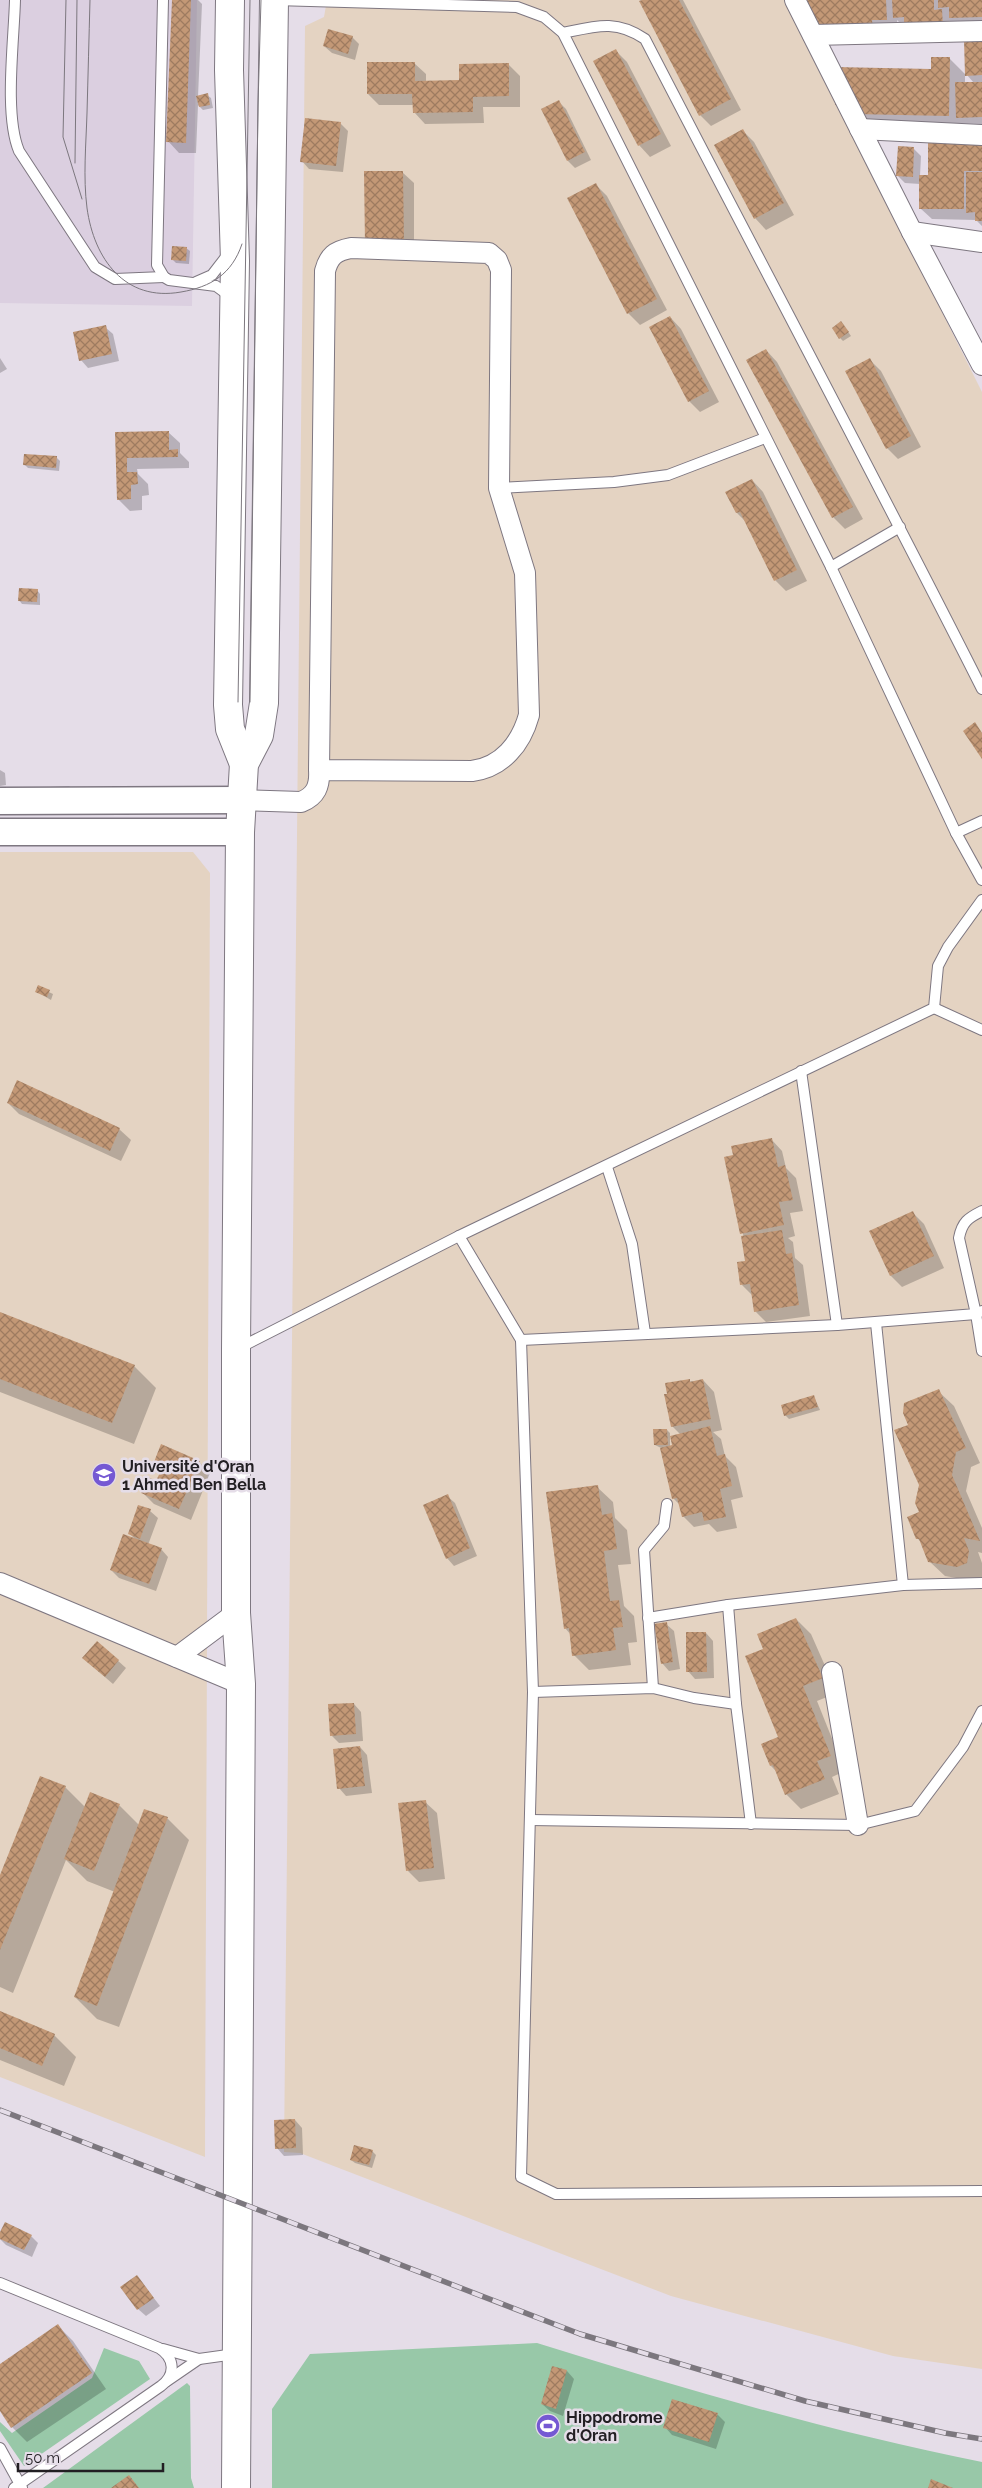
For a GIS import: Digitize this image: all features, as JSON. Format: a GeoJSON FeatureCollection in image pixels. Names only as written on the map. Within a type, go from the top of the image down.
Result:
{"type":"FeatureCollection","features":[{"type":"Feature","properties":{"kind":"main road"},"geometry":{"type":"LineString","coordinates":[[230,0],[229,70],[234,305],[229,711],[234,742],[244,764]]}},
{"type":"Feature","properties":{"kind":"main road"},"geometry":{"type":"LineString","coordinates":[[236,2488],[241,1684],[236,1613],[240,832],[244,764],[259,735],[264,703],[274,0]]}},
{"type":"Feature","properties":{"kind":"street"},"geometry":{"type":"LineString","coordinates":[[795,0],[912,232],[982,365]]}},
{"type":"Feature","properties":{"kind":"street"},"geometry":{"type":"LineString","coordinates":[[813,35],[982,31]]}},
{"type":"Feature","properties":{"kind":"street"},"geometry":{"type":"LineString","coordinates":[[860,130],[982,135]]}},
{"type":"Feature","properties":{"kind":"street"},"geometry":{"type":"LineString","coordinates":[[912,232],[982,242]]}},
{"type":"Feature","properties":{"kind":"street"},"geometry":{"type":"LineString","coordinates":[[0,801],[241,800],[301,802],[310,798],[317,791],[319,770],[325,272],[328,259],[338,251],[351,248],[489,253],[497,260],[501,270],[499,488],[526,573],[528,715],[525,728],[518,740],[498,762],[487,769],[319,770]]}},
{"type":"Feature","properties":{"kind":"street"},"geometry":{"type":"LineString","coordinates":[[0,832],[240,832]]}},
{"type":"Feature","properties":{"kind":"street"},"geometry":{"type":"LineString","coordinates":[[0,1583],[241,1684]]}},
{"type":"Feature","properties":{"kind":"street"},"geometry":{"type":"LineString","coordinates":[[177,1657],[236,1613]]}},
{"type":"Feature","properties":{"kind":"street"},"geometry":{"type":"LineString","coordinates":[[832,1672],[858,1825]]}},
{"type":"Feature","properties":{"kind":"lane"},"geometry":{"type":"LineString","coordinates":[[15,0],[11,116],[14,139],[19,151],[95,267],[115,279],[164,276],[176,282],[195,282],[223,289],[231,296],[234,305]]}},
{"type":"Feature","properties":{"kind":"lane"},"geometry":{"type":"LineString","coordinates":[[162,0],[157,265],[164,276]]}},
{"type":"Feature","properties":{"kind":"lane"},"geometry":{"type":"LineString","coordinates":[[274,0],[517,7],[544,17],[563,33],[831,568],[956,833],[982,880]]}},
{"type":"Feature","properties":{"kind":"lane"},"geometry":{"type":"LineString","coordinates":[[563,33],[599,26],[629,28],[645,39],[757,257],[900,527],[982,689]]}},
{"type":"Feature","properties":{"kind":"lane"},"geometry":{"type":"LineString","coordinates":[[195,282],[212,275],[225,259],[234,240]]}},
{"type":"Feature","properties":{"kind":"lane"},"geometry":{"type":"LineString","coordinates":[[499,488],[614,482],[668,475],[765,438]]}},
{"type":"Feature","properties":{"kind":"lane"},"geometry":{"type":"LineString","coordinates":[[831,568],[900,527]]}},
{"type":"Feature","properties":{"kind":"lane"},"geometry":{"type":"LineString","coordinates":[[956,833],[982,821]]}},
{"type":"Feature","properties":{"kind":"lane"},"geometry":{"type":"LineString","coordinates":[[934,1008],[938,966],[948,947],[982,900]]}},
{"type":"Feature","properties":{"kind":"lane"},"geometry":{"type":"LineString","coordinates":[[236,1350],[459,1236],[607,1167],[801,1071],[934,1008],[982,1030]]}},
{"type":"Feature","properties":{"kind":"lane"},"geometry":{"type":"LineString","coordinates":[[801,1071],[837,1325]]}},
{"type":"Feature","properties":{"kind":"lane"},"geometry":{"type":"LineString","coordinates":[[607,1167],[632,1244],[644,1333]]}},
{"type":"Feature","properties":{"kind":"lane"},"geometry":{"type":"LineString","coordinates":[[982,1211],[967,1218],[961,1227],[959,1238],[979,1312],[982,1351]]}},
{"type":"Feature","properties":{"kind":"lane"},"geometry":{"type":"LineString","coordinates":[[459,1236],[521,1340],[533,1692],[521,2177],[556,2194],[982,2191]]}},
{"type":"Feature","properties":{"kind":"lane"},"geometry":{"type":"LineString","coordinates":[[521,1340],[876,1323],[979,1312]]}},
{"type":"Feature","properties":{"kind":"lane"},"geometry":{"type":"LineString","coordinates":[[876,1323],[903,1585]]}},
{"type":"Feature","properties":{"kind":"lane"},"geometry":{"type":"LineString","coordinates":[[653,1688],[644,1550],[664,1526],[667,1504]]}},
{"type":"Feature","properties":{"kind":"lane"},"geometry":{"type":"LineString","coordinates":[[648,1618],[728,1605],[903,1585],[982,1583]]}},
{"type":"Feature","properties":{"kind":"lane"},"geometry":{"type":"LineString","coordinates":[[728,1605],[736,1704],[751,1824]]}},
{"type":"Feature","properties":{"kind":"lane"},"geometry":{"type":"LineString","coordinates":[[533,1692],[653,1688],[694,1698],[736,1704]]}},
{"type":"Feature","properties":{"kind":"lane"},"geometry":{"type":"LineString","coordinates":[[530,1820],[858,1825],[916,1811],[964,1747],[982,1711]]}},
{"type":"Feature","properties":{"kind":"lane"},"geometry":{"type":"LineString","coordinates":[[0,2283],[159,2348],[198,2359],[237,2354]]}},
{"type":"Feature","properties":{"kind":"lane"},"geometry":{"type":"LineString","coordinates":[[159,2348],[165,2352],[171,2363],[172,2370],[166,2382]]}},
{"type":"Feature","properties":{"kind":"lane"},"geometry":{"type":"LineString","coordinates":[[0,2448],[19,2487],[198,2359]]}},
{"type":"Feature","properties":{"kind":"shaded area"},"geometry":{"type":"Polygon","coordinates":[[[0,0],[197,0],[192,306],[0,303],[0,0]]]}},
{"type":"Feature","properties":{"kind":"shaded area"},"geometry":{"type":"Polygon","coordinates":[[[327,0],[786,0],[982,392],[982,2369],[893,2356],[671,2296],[300,2153],[284,2152],[305,26],[324,17],[327,0]]]}},
{"type":"Feature","properties":{"kind":"shaded area","name":"Université d'Oran 1 Ahmed Ben Bella"},"geometry":{"type":"Polygon","coordinates":[[[0,852],[193,852],[210,873],[205,2157],[0,2077],[0,852]]]}},
{"type":"Feature","properties":{"kind":"green space","name":"Hippodrome d'Oran"},"geometry":{"type":"Polygon","coordinates":[[[537,2343],[647,2377],[814,2423],[982,2462],[982,2488],[272,2488],[272,2409],[310,2354],[537,2343]]]}},
{"type":"Feature","properties":{"kind":"green space"},"geometry":{"type":"Polygon","coordinates":[[[104,2348],[139,2361],[150,2379],[24,2466],[0,2431],[0,2422],[12,2433],[92,2378],[104,2348]]]}},
{"type":"Feature","properties":{"kind":"green space"},"geometry":{"type":"Polygon","coordinates":[[[187,2383],[190,2386],[191,2478],[194,2488],[43,2488],[187,2383]]]}},
{"type":"Feature","properties":{"kind":"building"},"geometry":{"type":"Polygon","coordinates":[[[172,0],[191,0],[186,143],[166,142],[172,0]]]}},
{"type":"Feature","properties":{"kind":"building"},"geometry":{"type":"Polygon","coordinates":[[[679,0],[731,99],[699,116],[639,1],[679,0]]]}},
{"type":"Feature","properties":{"kind":"building"},"geometry":{"type":"Polygon","coordinates":[[[786,0],[886,0],[887,20],[872,20],[873,28],[801,30],[801,9],[787,9],[786,0]]]}},
{"type":"Feature","properties":{"kind":"building"},"geometry":{"type":"Polygon","coordinates":[[[892,0],[934,0],[934,10],[942,9],[943,27],[904,29],[904,17],[893,18],[892,0]]]}},
{"type":"Feature","properties":{"kind":"building"},"geometry":{"type":"Polygon","coordinates":[[[938,0],[982,0],[982,17],[949,18],[949,7],[938,8],[938,0]]]}},
{"type":"Feature","properties":{"kind":"building"},"geometry":{"type":"Polygon","coordinates":[[[328,29],[353,36],[348,54],[323,46],[328,29]]]}},
{"type":"Feature","properties":{"kind":"building"},"geometry":{"type":"Polygon","coordinates":[[[964,39],[982,39],[982,75],[965,76],[964,39]]]}},
{"type":"Feature","properties":{"kind":"building"},"geometry":{"type":"Polygon","coordinates":[[[616,49],[661,134],[638,146],[593,61],[616,49]]]}},
{"type":"Feature","properties":{"kind":"building"},"geometry":{"type":"Polygon","coordinates":[[[931,57],[950,57],[949,116],[853,114],[853,106],[835,105],[835,67],[931,69],[931,57]]]}},
{"type":"Feature","properties":{"kind":"building"},"geometry":{"type":"Polygon","coordinates":[[[367,62],[415,62],[415,81],[459,80],[459,64],[509,63],[509,96],[473,97],[473,112],[413,113],[412,94],[367,94],[367,62]]]}},
{"type":"Feature","properties":{"kind":"building"},"geometry":{"type":"Polygon","coordinates":[[[955,82],[982,82],[982,117],[956,118],[955,82]]]}},
{"type":"Feature","properties":{"kind":"building"},"geometry":{"type":"Polygon","coordinates":[[[208,93],[210,105],[199,107],[196,96],[208,93]]]}},
{"type":"Feature","properties":{"kind":"building"},"geometry":{"type":"Polygon","coordinates":[[[559,100],[585,152],[567,161],[541,109],[559,100]]]}},
{"type":"Feature","properties":{"kind":"building"},"geometry":{"type":"Polygon","coordinates":[[[305,118],[341,122],[336,166],[300,162],[305,118]]]}},
{"type":"Feature","properties":{"kind":"building"},"geometry":{"type":"Polygon","coordinates":[[[743,129],[784,203],[754,219],[714,145],[743,129]]]}},
{"type":"Feature","properties":{"kind":"building"},"geometry":{"type":"Polygon","coordinates":[[[928,141],[982,141],[982,171],[964,171],[964,209],[919,209],[919,175],[928,175],[928,141]]]}},
{"type":"Feature","properties":{"kind":"building"},"geometry":{"type":"Polygon","coordinates":[[[898,146],[914,147],[913,177],[896,176],[898,146]]]}},
{"type":"Feature","properties":{"kind":"building"},"geometry":{"type":"Polygon","coordinates":[[[364,171],[403,171],[404,244],[365,244],[364,171]]]}},
{"type":"Feature","properties":{"kind":"building"},"geometry":{"type":"Polygon","coordinates":[[[966,172],[982,172],[982,221],[975,221],[975,212],[966,213],[966,172]]]}},
{"type":"Feature","properties":{"kind":"building"},"geometry":{"type":"Polygon","coordinates":[[[596,183],[657,299],[627,314],[567,198],[596,183]]]}},
{"type":"Feature","properties":{"kind":"building"},"geometry":{"type":"Polygon","coordinates":[[[172,246],[187,247],[186,261],[171,260],[172,246]]]}},
{"type":"Feature","properties":{"kind":"building"},"geometry":{"type":"Polygon","coordinates":[[[670,316],[709,391],[688,402],[649,327],[670,316]]]}},
{"type":"Feature","properties":{"kind":"building"},"geometry":{"type":"Polygon","coordinates":[[[841,321],[849,332],[839,339],[832,328],[841,321]]]}},
{"type":"Feature","properties":{"kind":"building"},"geometry":{"type":"Polygon","coordinates":[[[106,325],[112,354],[79,361],[73,332],[106,325]]]}},
{"type":"Feature","properties":{"kind":"building"},"geometry":{"type":"Polygon","coordinates":[[[766,349],[853,507],[832,518],[746,360],[766,349]]]}},
{"type":"Feature","properties":{"kind":"building"},"geometry":{"type":"Polygon","coordinates":[[[870,358],[911,436],[886,449],[845,371],[870,358]]]}},
{"type":"Feature","properties":{"kind":"building"},"geometry":{"type":"Polygon","coordinates":[[[169,431],[169,450],[178,449],[178,457],[127,458],[127,472],[137,472],[138,484],[131,485],[131,499],[117,500],[115,432],[169,431]]]}},
{"type":"Feature","properties":{"kind":"building"},"geometry":{"type":"Polygon","coordinates":[[[24,454],[57,456],[56,468],[23,465],[24,454]]]}},
{"type":"Feature","properties":{"kind":"building"},"geometry":{"type":"Polygon","coordinates":[[[752,479],[797,570],[774,581],[740,512],[736,513],[725,492],[752,479]]]}},
{"type":"Feature","properties":{"kind":"building"},"geometry":{"type":"Polygon","coordinates":[[[19,588],[38,589],[37,602],[18,601],[19,588]]]}},
{"type":"Feature","properties":{"kind":"building"},"geometry":{"type":"Polygon","coordinates":[[[975,722],[982,733],[982,759],[963,731],[975,722]]]}},
{"type":"Feature","properties":{"kind":"building"},"geometry":{"type":"Polygon","coordinates":[[[38,985],[50,990],[47,997],[35,992],[38,985]]]}},
{"type":"Feature","properties":{"kind":"building"},"geometry":{"type":"Polygon","coordinates":[[[17,1080],[120,1128],[110,1151],[7,1103],[17,1080]]]}},
{"type":"Feature","properties":{"kind":"building"},"geometry":{"type":"Polygon","coordinates":[[[772,1138],[778,1167],[785,1165],[793,1200],[779,1202],[784,1225],[740,1234],[724,1157],[733,1155],[731,1146],[772,1138]]]}},
{"type":"Feature","properties":{"kind":"building"},"geometry":{"type":"Polygon","coordinates":[[[913,1211],[934,1256],[890,1276],[869,1231],[913,1211]]]}},
{"type":"Feature","properties":{"kind":"building"},"geometry":{"type":"Polygon","coordinates":[[[782,1230],[786,1254],[792,1253],[799,1305],[754,1312],[750,1284],[740,1285],[737,1262],[745,1261],[741,1236],[782,1230]]]}},
{"type":"Feature","properties":{"kind":"building"},"geometry":{"type":"Polygon","coordinates":[[[0,1312],[135,1365],[112,1423],[0,1379],[0,1312]]]}},
{"type":"Feature","properties":{"kind":"building"},"geometry":{"type":"Polygon","coordinates":[[[690,1379],[690,1382],[703,1379],[711,1419],[671,1427],[664,1394],[667,1394],[665,1383],[690,1379]]]}},
{"type":"Feature","properties":{"kind":"building"},"geometry":{"type":"Polygon","coordinates":[[[939,1389],[966,1448],[956,1452],[952,1475],[980,1541],[964,1538],[969,1551],[967,1563],[957,1567],[928,1562],[919,1539],[916,1539],[907,1517],[919,1512],[915,1503],[919,1485],[894,1430],[908,1425],[903,1413],[904,1403],[939,1389]]]}},
{"type":"Feature","properties":{"kind":"building"},"geometry":{"type":"Polygon","coordinates":[[[814,1395],[818,1407],[784,1416],[781,1405],[814,1395]]]}},
{"type":"Feature","properties":{"kind":"building"},"geometry":{"type":"Polygon","coordinates":[[[710,1426],[717,1456],[725,1454],[732,1486],[720,1489],[726,1517],[704,1521],[702,1512],[682,1517],[677,1498],[672,1499],[660,1448],[672,1445],[670,1436],[710,1426]]]}},
{"type":"Feature","properties":{"kind":"building"},"geometry":{"type":"Polygon","coordinates":[[[653,1429],[667,1429],[668,1445],[654,1445],[653,1429]]]}},
{"type":"Feature","properties":{"kind":"building"},"geometry":{"type":"Polygon","coordinates":[[[161,1444],[200,1461],[179,1509],[141,1493],[148,1477],[156,1481],[163,1466],[154,1462],[161,1444]]]}},
{"type":"Feature","properties":{"kind":"building"},"geometry":{"type":"Polygon","coordinates":[[[598,1485],[602,1515],[612,1513],[617,1549],[604,1551],[610,1601],[619,1600],[623,1627],[613,1628],[616,1650],[572,1656],[569,1628],[564,1629],[546,1492],[598,1485]]]}},
{"type":"Feature","properties":{"kind":"building"},"geometry":{"type":"Polygon","coordinates":[[[448,1494],[470,1548],[446,1559],[423,1505],[448,1494]]]}},
{"type":"Feature","properties":{"kind":"building"},"geometry":{"type":"Polygon","coordinates":[[[138,1505],[151,1509],[140,1539],[128,1534],[138,1505]]]}},
{"type":"Feature","properties":{"kind":"building"},"geometry":{"type":"Polygon","coordinates":[[[123,1534],[162,1548],[149,1584],[110,1570],[123,1534]]]}},
{"type":"Feature","properties":{"kind":"building"},"geometry":{"type":"Polygon","coordinates":[[[796,1618],[823,1678],[803,1686],[831,1756],[817,1761],[825,1779],[785,1795],[773,1765],[770,1766],[761,1744],[778,1737],[745,1656],[763,1649],[757,1634],[796,1618]]]}},
{"type":"Feature","properties":{"kind":"building"},"geometry":{"type":"Polygon","coordinates":[[[667,1622],[673,1662],[661,1664],[654,1624],[667,1622]]]}},
{"type":"Feature","properties":{"kind":"building"},"geometry":{"type":"Polygon","coordinates":[[[686,1632],[706,1632],[707,1672],[686,1672],[686,1632]]]}},
{"type":"Feature","properties":{"kind":"building"},"geometry":{"type":"Polygon","coordinates":[[[97,1641],[119,1660],[105,1677],[82,1658],[97,1641]]]}},
{"type":"Feature","properties":{"kind":"building"},"geometry":{"type":"Polygon","coordinates":[[[354,1703],[356,1734],[330,1736],[328,1704],[354,1703]]]}},
{"type":"Feature","properties":{"kind":"building"},"geometry":{"type":"Polygon","coordinates":[[[360,1746],[365,1786],[337,1789],[333,1749],[360,1746]]]}},
{"type":"Feature","properties":{"kind":"building"},"geometry":{"type":"Polygon","coordinates":[[[40,1776],[66,1786],[0,1950],[0,1875],[40,1776]]]}},
{"type":"Feature","properties":{"kind":"building"},"geometry":{"type":"Polygon","coordinates":[[[90,1792],[120,1804],[94,1871],[64,1859],[90,1792]]]}},
{"type":"Feature","properties":{"kind":"building"},"geometry":{"type":"Polygon","coordinates":[[[426,1800],[434,1868],[406,1871],[398,1803],[426,1800]]]}},
{"type":"Feature","properties":{"kind":"building"},"geometry":{"type":"Polygon","coordinates":[[[144,1809],[168,1817],[97,2006],[74,1997],[144,1809]]]}},
{"type":"Feature","properties":{"kind":"building"},"geometry":{"type":"Polygon","coordinates":[[[0,2011],[55,2034],[42,2066],[0,2048],[0,2011]]]}},
{"type":"Feature","properties":{"kind":"building"},"geometry":{"type":"Polygon","coordinates":[[[295,2119],[296,2148],[275,2149],[274,2120],[295,2119]]]}},
{"type":"Feature","properties":{"kind":"building"},"geometry":{"type":"Polygon","coordinates":[[[354,2145],[373,2150],[369,2165],[350,2160],[354,2145]]]}},
{"type":"Feature","properties":{"kind":"building"},"geometry":{"type":"Polygon","coordinates":[[[5,2222],[32,2235],[24,2250],[0,2239],[0,2232],[5,2222]]]}},
{"type":"Feature","properties":{"kind":"building"},"geometry":{"type":"Polygon","coordinates":[[[137,2275],[154,2298],[137,2310],[120,2287],[137,2275]]]}},
{"type":"Feature","properties":{"kind":"building"},"geometry":{"type":"Polygon","coordinates":[[[58,2324],[92,2373],[11,2428],[0,2411],[0,2364],[58,2324]]]}},
{"type":"Feature","properties":{"kind":"building"},"geometry":{"type":"Polygon","coordinates":[[[552,2366],[567,2370],[556,2409],[541,2404],[552,2366]]]}},
{"type":"Feature","properties":{"kind":"building"},"geometry":{"type":"Polygon","coordinates":[[[672,2399],[718,2413],[709,2442],[663,2428],[672,2399]]]}},
{"type":"Feature","properties":{"kind":"building"},"geometry":{"type":"Polygon","coordinates":[[[129,2475],[139,2488],[111,2488],[129,2475]]]}},
{"type":"Feature","properties":{"kind":"building"},"geometry":{"type":"Polygon","coordinates":[[[931,2479],[953,2488],[928,2488],[931,2479]]]}},
{"type":"Feature","properties":{"kind":"tram line"},"geometry":{"type":"LineString","coordinates":[[66,0],[63,137],[82,199]]}},
{"type":"Feature","properties":{"kind":"tram line"},"geometry":{"type":"LineString","coordinates":[[75,163],[77,0]]}},
{"type":"Feature","properties":{"kind":"tram line"},"geometry":{"type":"LineString","coordinates":[[90,0],[85,185],[91,227],[105,260],[128,283],[144,290],[161,293],[181,292],[202,287],[219,277],[232,263],[242,244]]}},
{"type":"Feature","properties":{"kind":"tram line"},"geometry":{"type":"LineString","coordinates":[[238,702],[250,0]]}},
{"type":"Feature","properties":{"kind":"tram line"},"geometry":{"type":"LineString","coordinates":[[250,702],[261,0]]}},
{"type":"Feature","properties":{"kind":"railway"},"geometry":{"type":"LineString","coordinates":[[0,2110],[580,2334],[805,2401],[945,2433],[982,2439]]}},
{"type":"Feature","properties":{"kind":"place","name":"Université d'Oran 1 Ahmed Ben Bella"},"geometry":{"type":"Point","coordinates":[104,1475]}},
{"type":"Feature","properties":{"kind":"place","name":"Hippodrome d'Oran"},"geometry":{"type":"Point","coordinates":[548,2426]}}]}
